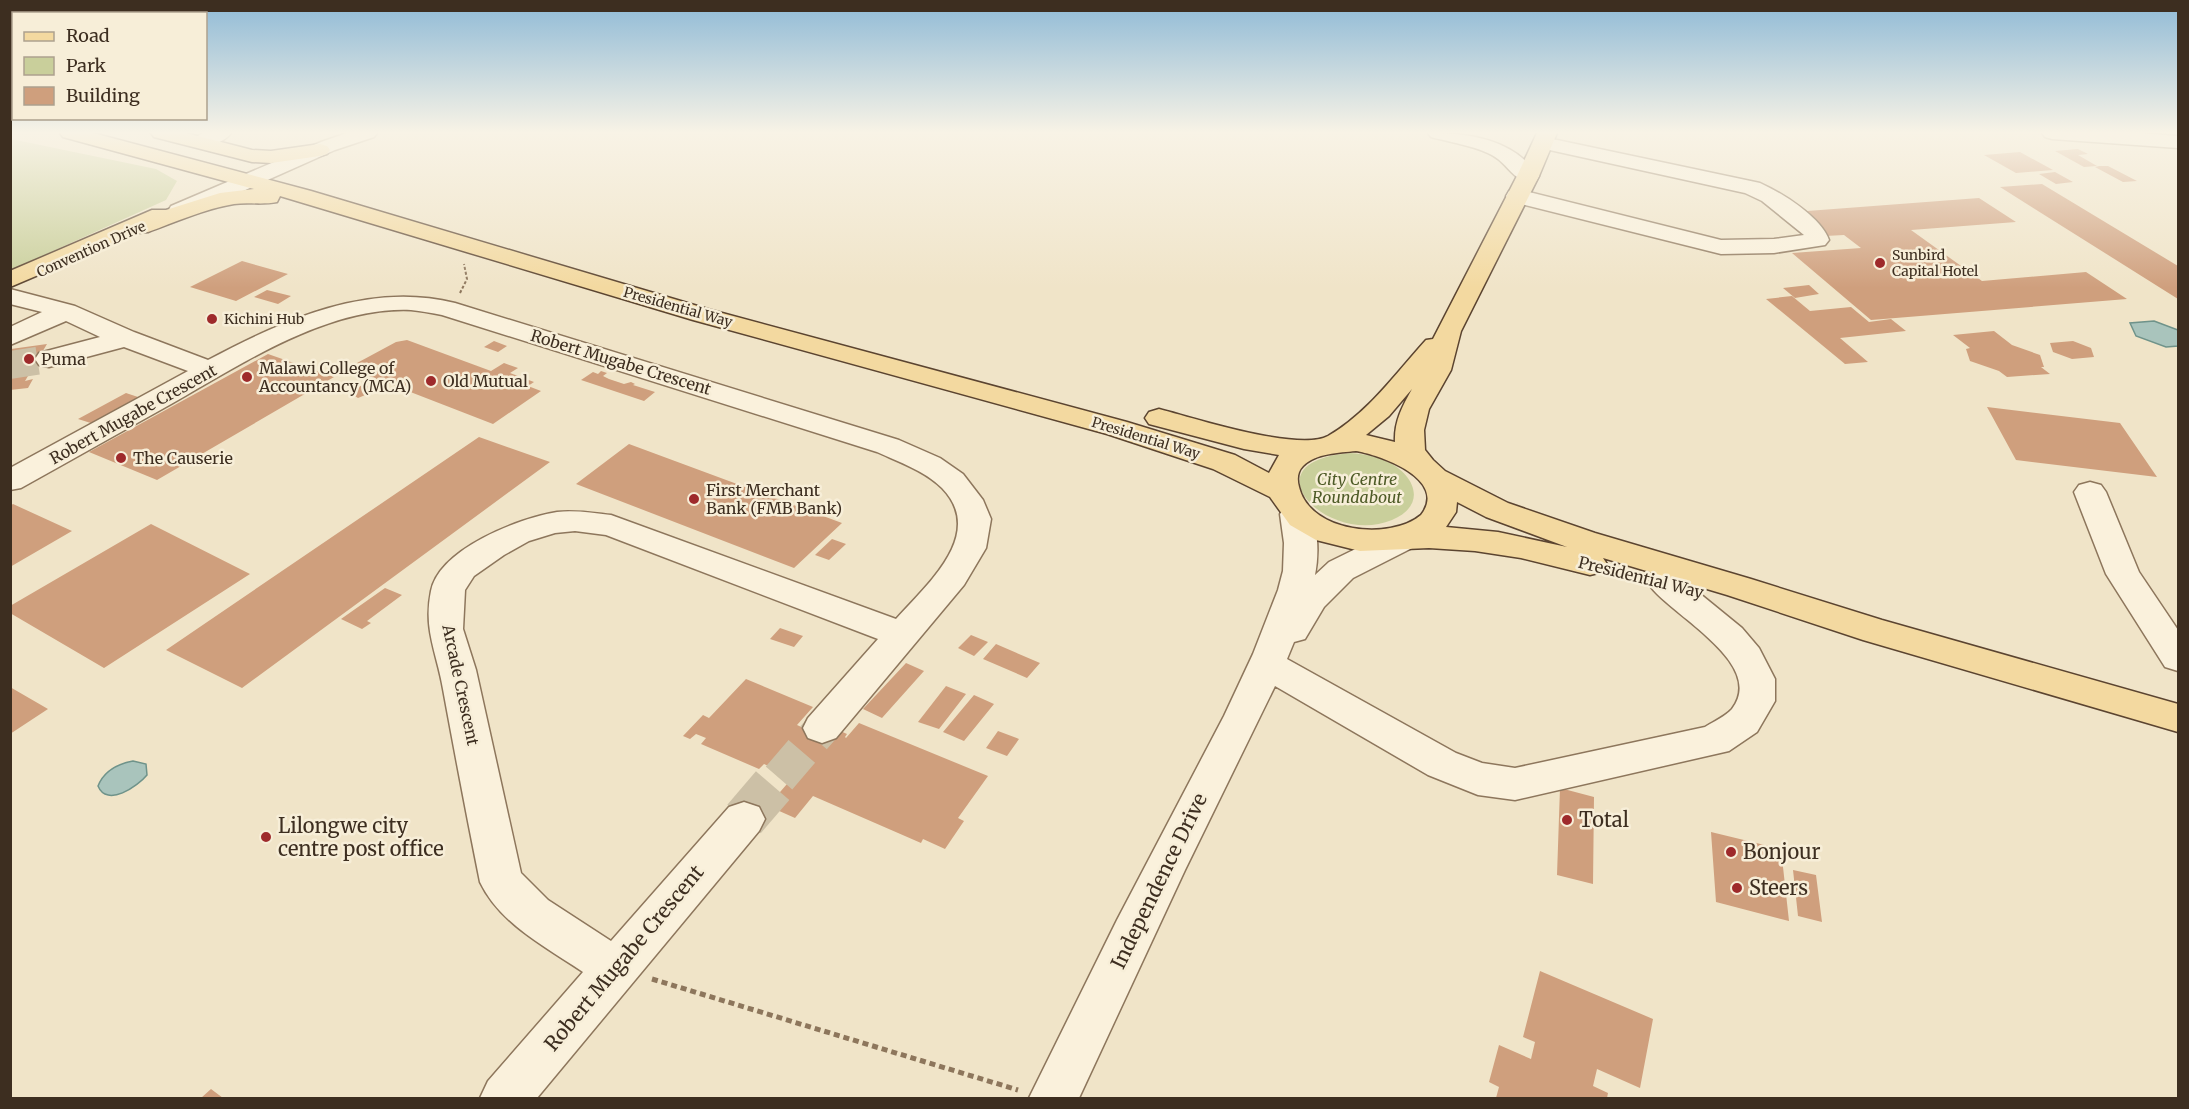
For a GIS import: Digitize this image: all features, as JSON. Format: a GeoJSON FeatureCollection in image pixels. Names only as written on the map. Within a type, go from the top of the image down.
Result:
{"type":"FeatureCollection","features":[{"type":"Feature","properties":{"kind":"main road"},"geometry":{"type":"LineString","coordinates":[[10,280],[192,200],[205,190],[208,185]]}},
{"type":"Feature","properties":{"kind":"main road","name":"Presidential Way"},"geometry":{"type":"LineString","coordinates":[[258,185],[702,315],[1117,428],[1224,462],[1289,502]]}},
{"type":"Feature","properties":{"kind":"main road","name":"Presidential Way"},"geometry":{"type":"LineString","coordinates":[[325,185],[1200,430],[1306,451]]}},
{"type":"Feature","properties":{"kind":"main road"},"geometry":{"type":"LineString","coordinates":[[1427,471],[1392,450],[1374,445],[1337,442],[1306,451],[1294,459],[1286,468],[1281,479],[1289,502],[1326,533],[1346,539],[1376,541],[1405,538],[1432,523],[1440,512],[1441,494],[1427,471],[1410,451],[1409,430],[1415,409],[1437,370],[1448,331],[1523,186]]}},
{"type":"Feature","properties":{"kind":"main road"},"geometry":{"type":"LineString","coordinates":[[140,227],[219,200],[261,196],[307,206],[374,226],[451,240]]}},
{"type":"Feature","properties":{"kind":"main road"},"geometry":{"type":"LineString","coordinates":[[1337,442],[1379,410],[1448,331]]}},
{"type":"Feature","properties":{"kind":"main road","name":"Presidential Way"},"geometry":{"type":"LineString","coordinates":[[1427,471],[1497,510],[1563,534],[1875,631],[2178,718]]}},
{"type":"Feature","properties":{"kind":"main road","name":"Presidential Way"},"geometry":{"type":"LineString","coordinates":[[1405,538],[1438,535],[1514,544],[1810,619],[1875,631]]}},
{"type":"Feature","properties":{"kind":"street","name":"Convention Drive"},"geometry":{"type":"LineString","coordinates":[[10,286],[140,227],[241,185]]}},
{"type":"Feature","properties":{"kind":"street"},"geometry":{"type":"LineString","coordinates":[[1523,186],[1721,247],[1774,246],[1817,240],[1814,231],[1770,196],[1760,185]]}},
{"type":"Feature","properties":{"kind":"street"},"geometry":{"type":"LineString","coordinates":[[10,296],[66,311],[125,338],[210,370]]}},
{"type":"Feature","properties":{"kind":"street","name":"Robert Mugabe Crescent"},"geometry":{"type":"LineString","coordinates":[[10,481],[210,370],[296,327],[353,309],[411,302],[446,308],[888,446],[929,465],[952,481],[967,500],[975,519],[970,548],[952,577],[822,728]]}},
{"type":"Feature","properties":{"kind":"street"},"geometry":{"type":"LineString","coordinates":[[10,337],[66,311]]}},
{"type":"Feature","properties":{"kind":"street"},"geometry":{"type":"LineString","coordinates":[[49,359],[125,338]]}},
{"type":"Feature","properties":{"kind":"street"},"geometry":{"type":"LineString","coordinates":[[2090,492],[2123,574],[2178,658]]}},
{"type":"Feature","properties":{"kind":"street","name":"Independence Drive"},"geometry":{"type":"LineString","coordinates":[[1038,1095],[1179,839],[1268,665],[1295,591],[1300,566],[1302,545],[1289,502]]}},
{"type":"Feature","properties":{"kind":"street","name":"Arcade Crescent"},"geometry":{"type":"LineString","coordinates":[[615,968],[532,914],[501,882],[458,670],[445,630],[448,589],[462,568],[518,533],[555,523],[575,521],[611,525],[902,635]]}},
{"type":"Feature","properties":{"kind":"street","name":"Independence Drive"},"geometry":{"type":"LineString","coordinates":[[1268,665],[1325,584],[1341,570],[1362,557],[1405,538]]}},
{"type":"Feature","properties":{"kind":"street"},"geometry":{"type":"LineString","coordinates":[[1268,665],[1442,764],[1478,779],[1515,784],[1715,740],[1735,731],[1750,717],[1757,698],[1756,679],[1749,662],[1735,640],[1715,620],[1665,583]]}},
{"type":"Feature","properties":{"kind":"street","name":"Robert Mugabe Crescent"},"geometry":{"type":"LineString","coordinates":[[505,1098],[744,819]]}},
{"type":"Feature","properties":{"kind":"path"},"geometry":{"type":"LineString","coordinates":[[446,308],[458,296],[467,279],[463,257],[478,248]]}},
{"type":"Feature","properties":{"kind":"path"},"geometry":{"type":"LineString","coordinates":[[615,968],[1038,1095]]}},
{"type":"Feature","properties":{"kind":"green space"},"geometry":{"type":"Polygon","coordinates":[[[11,185],[175,185],[166,200],[11,270],[11,185]]]}},
{"type":"Feature","properties":{"kind":"green space","name":"City Centre Roundabout"},"geometry":{"type":"Polygon","coordinates":[[[1351,453],[1382,459],[1396,467],[1410,481],[1414,498],[1403,514],[1392,520],[1367,525],[1343,522],[1322,513],[1307,500],[1300,485],[1303,471],[1319,459],[1351,453]]]}},
{"type":"Feature","properties":{"kind":"water"},"geometry":{"type":"Polygon","coordinates":[[[2154,321],[2178,330],[2178,346],[2166,347],[2136,336],[2130,323],[2154,321]]]}},
{"type":"Feature","properties":{"kind":"water"},"geometry":{"type":"Polygon","coordinates":[[[133,761],[146,764],[147,775],[143,780],[122,793],[108,795],[102,792],[98,786],[107,772],[116,766],[133,761]]]}},
{"type":"Feature","properties":{"kind":"building"},"geometry":{"type":"Polygon","coordinates":[[[2043,185],[2178,266],[2178,299],[2000,187],[2043,185]]]}},
{"type":"Feature","properties":{"kind":"building","name":"Sunbird Capital Hotel"},"geometry":{"type":"Polygon","coordinates":[[[1979,198],[2016,222],[1911,230],[1982,281],[2086,272],[2127,299],[1871,320],[1792,253],[1861,248],[1844,235],[1825,236],[1794,212],[1979,198]]]}},
{"type":"Feature","properties":{"kind":"building"},"geometry":{"type":"Polygon","coordinates":[[[242,261],[288,274],[236,301],[190,287],[242,261]]]}},
{"type":"Feature","properties":{"kind":"building"},"geometry":{"type":"Polygon","coordinates":[[[1809,285],[1819,294],[1795,298],[1783,288],[1809,285]]]}},
{"type":"Feature","properties":{"kind":"building"},"geometry":{"type":"Polygon","coordinates":[[[267,290],[291,296],[278,304],[254,297],[267,290]]]}},
{"type":"Feature","properties":{"kind":"building"},"geometry":{"type":"Polygon","coordinates":[[[1792,296],[1810,311],[1851,307],[1869,322],[1891,319],[1906,331],[1840,338],[1868,362],[1845,364],[1766,299],[1792,296]]]}},
{"type":"Feature","properties":{"kind":"building"},"geometry":{"type":"Polygon","coordinates":[[[1994,331],[2012,345],[2040,355],[2044,367],[2041,367],[2050,374],[2007,377],[1999,371],[1970,361],[1966,349],[1970,348],[1953,335],[1994,331]]]}},
{"type":"Feature","properties":{"kind":"building"},"geometry":{"type":"Polygon","coordinates":[[[407,340],[491,371],[504,363],[518,368],[510,373],[534,382],[528,386],[541,391],[493,424],[364,374],[380,366],[374,363],[368,367],[357,363],[396,342],[407,340]]]}},
{"type":"Feature","properties":{"kind":"building"},"geometry":{"type":"Polygon","coordinates":[[[494,341],[507,346],[498,352],[484,347],[494,341]]]}},
{"type":"Feature","properties":{"kind":"building"},"geometry":{"type":"Polygon","coordinates":[[[2073,341],[2091,348],[2094,357],[2072,359],[2053,352],[2050,343],[2073,341]]]}},
{"type":"Feature","properties":{"kind":"building"},"geometry":{"type":"Polygon","coordinates":[[[47,344],[25,381],[33,379],[28,388],[10,390],[11,349],[47,344]]]}},
{"type":"Feature","properties":{"kind":"building"},"geometry":{"type":"Polygon","coordinates":[[[268,354],[334,377],[157,480],[89,452],[268,354]]]}},
{"type":"Feature","properties":{"kind":"building"},"geometry":{"type":"Polygon","coordinates":[[[601,371],[607,373],[603,376],[609,379],[624,384],[631,382],[635,384],[633,385],[655,392],[644,401],[581,380],[593,372],[598,374],[601,371]]]}},
{"type":"Feature","properties":{"kind":"building"},"geometry":{"type":"Polygon","coordinates":[[[365,384],[375,391],[358,398],[348,392],[365,384]]]}},
{"type":"Feature","properties":{"kind":"building"},"geometry":{"type":"Polygon","coordinates":[[[126,393],[141,398],[94,424],[78,419],[126,393]]]}},
{"type":"Feature","properties":{"kind":"building"},"geometry":{"type":"Polygon","coordinates":[[[1987,407],[2120,423],[2157,477],[2016,460],[1987,407]]]}},
{"type":"Feature","properties":{"kind":"building"},"geometry":{"type":"Polygon","coordinates":[[[479,437],[550,462],[242,688],[166,650],[479,437]]]}},
{"type":"Feature","properties":{"kind":"building"},"geometry":{"type":"Polygon","coordinates":[[[629,444],[842,523],[794,568],[576,484],[629,444]]]}},
{"type":"Feature","properties":{"kind":"building"},"geometry":{"type":"Polygon","coordinates":[[[13,504],[72,531],[10,567],[10,506],[13,504]]]}},
{"type":"Feature","properties":{"kind":"building"},"geometry":{"type":"Polygon","coordinates":[[[151,524],[250,574],[104,668],[10,613],[10,606],[151,524]]]}},
{"type":"Feature","properties":{"kind":"building"},"geometry":{"type":"Polygon","coordinates":[[[832,539],[846,544],[829,560],[815,555],[832,539]]]}},
{"type":"Feature","properties":{"kind":"building"},"geometry":{"type":"Polygon","coordinates":[[[385,588],[402,595],[367,621],[371,623],[362,629],[341,619],[385,588]]]}},
{"type":"Feature","properties":{"kind":"building"},"geometry":{"type":"Polygon","coordinates":[[[780,628],[803,636],[794,647],[770,639],[780,628]]]}},
{"type":"Feature","properties":{"kind":"building"},"geometry":{"type":"Polygon","coordinates":[[[971,635],[988,642],[974,656],[958,648],[971,635]]]}},
{"type":"Feature","properties":{"kind":"building"},"geometry":{"type":"Polygon","coordinates":[[[996,644],[1040,663],[1027,678],[983,659],[996,644]]]}},
{"type":"Feature","properties":{"kind":"building"},"geometry":{"type":"Polygon","coordinates":[[[906,663],[924,671],[882,718],[863,709],[906,663]]]}},
{"type":"Feature","properties":{"kind":"building"},"geometry":{"type":"Polygon","coordinates":[[[746,679],[813,707],[797,725],[828,739],[836,729],[847,734],[846,738],[859,723],[988,776],[958,818],[964,821],[945,849],[923,839],[921,843],[813,796],[795,818],[768,806],[793,777],[764,764],[759,769],[701,744],[706,738],[696,734],[690,739],[683,736],[703,715],[709,718],[746,679]]]}},
{"type":"Feature","properties":{"kind":"building"},"geometry":{"type":"Polygon","coordinates":[[[946,686],[966,694],[939,729],[918,722],[946,686]]]}},
{"type":"Feature","properties":{"kind":"building"},"geometry":{"type":"Polygon","coordinates":[[[10,687],[48,709],[10,734],[10,687]]]}},
{"type":"Feature","properties":{"kind":"building"},"geometry":{"type":"Polygon","coordinates":[[[974,695],[994,704],[964,741],[943,732],[974,695]]]}},
{"type":"Feature","properties":{"kind":"building"},"geometry":{"type":"Polygon","coordinates":[[[998,731],[1019,739],[1007,756],[986,748],[998,731]]]}},
{"type":"Feature","properties":{"kind":"building"},"geometry":{"type":"Polygon","coordinates":[[[1560,788],[1594,797],[1593,884],[1557,875],[1560,788]]]}},
{"type":"Feature","properties":{"kind":"building"},"geometry":{"type":"Polygon","coordinates":[[[1711,832],[1781,849],[1789,921],[1716,902],[1711,832]]]}},
{"type":"Feature","properties":{"kind":"building"},"geometry":{"type":"Polygon","coordinates":[[[1793,870],[1816,875],[1822,922],[1798,916],[1793,870]]]}},
{"type":"Feature","properties":{"kind":"building"},"geometry":{"type":"Polygon","coordinates":[[[1540,971],[1653,1019],[1640,1088],[1597,1069],[1593,1086],[1608,1093],[1607,1098],[1496,1098],[1499,1087],[1489,1082],[1499,1045],[1531,1059],[1535,1042],[1523,1037],[1540,971]]]}},
{"type":"Feature","properties":{"kind":"building"},"geometry":{"type":"Polygon","coordinates":[[[211,1089],[223,1098],[201,1098],[211,1089]]]}},
{"type":"Feature","properties":{"kind":"tunnel"},"geometry":{"type":"LineString","coordinates":[[10,365],[49,359]]}},
{"type":"Feature","properties":{"kind":"tunnel"},"geometry":{"type":"LineString","coordinates":[[779,778],[822,728]]}},
{"type":"Feature","properties":{"kind":"tunnel"},"geometry":{"type":"LineString","coordinates":[[744,819],[780,777]]}},
{"type":"Feature","properties":{"kind":"place","name":"Sunbird Capital Hotel"},"geometry":{"type":"Point","coordinates":[1880,263]}},
{"type":"Feature","properties":{"kind":"place","name":"Kichini Hub"},"geometry":{"type":"Point","coordinates":[212,319]}},
{"type":"Feature","properties":{"kind":"place","name":"Puma"},"geometry":{"type":"Point","coordinates":[29,359]}},
{"type":"Feature","properties":{"kind":"place","name":"Malawi College of Accountancy (MCA)"},"geometry":{"type":"Point","coordinates":[247,377]}},
{"type":"Feature","properties":{"kind":"place","name":"Old Mutual"},"geometry":{"type":"Point","coordinates":[431,381]}},
{"type":"Feature","properties":{"kind":"place","name":"The Causerie"},"geometry":{"type":"Point","coordinates":[121,458]}},
{"type":"Feature","properties":{"kind":"place","name":"First Merchant Bank (FMB Bank)"},"geometry":{"type":"Point","coordinates":[694,499]}},
{"type":"Feature","properties":{"kind":"place","name":"Total"},"geometry":{"type":"Point","coordinates":[1567,820]}},
{"type":"Feature","properties":{"kind":"place","name":"Lilongwe city centre post office"},"geometry":{"type":"Point","coordinates":[266,837]}},
{"type":"Feature","properties":{"kind":"place","name":"Bonjour"},"geometry":{"type":"Point","coordinates":[1731,852]}},
{"type":"Feature","properties":{"kind":"place","name":"Steers"},"geometry":{"type":"Point","coordinates":[1737,888]}}]}
